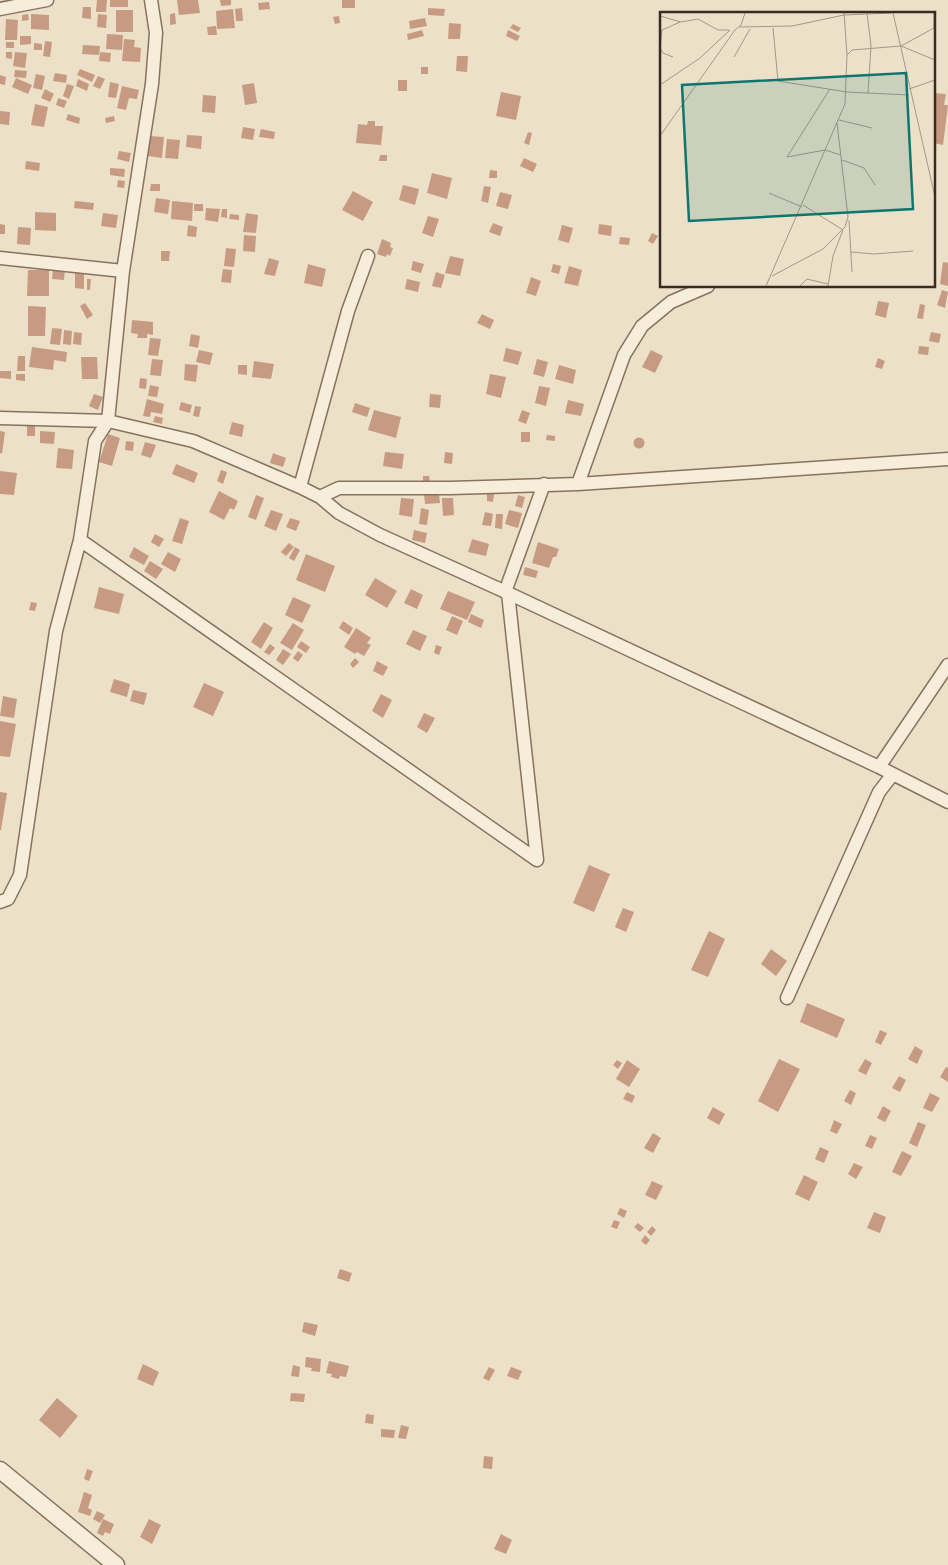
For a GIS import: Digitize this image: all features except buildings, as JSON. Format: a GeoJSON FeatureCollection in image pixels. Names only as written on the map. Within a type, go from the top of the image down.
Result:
{"type":"FeatureCollection","features":[{"type":"Feature","properties":{"kind":"street"},"geometry":{"type":"LineString","coordinates":[[0,8],[47,0]]}},
{"type":"Feature","properties":{"kind":"street"},"geometry":{"type":"LineString","coordinates":[[0,902],[8,899],[20,876],[56,631],[80,540],[95,442],[108,421],[123,271],[152,84],[156,33],[152,0]]}},
{"type":"Feature","properties":{"kind":"street"},"geometry":{"type":"LineString","coordinates":[[300,487],[348,311],[368,256]]}},
{"type":"Feature","properties":{"kind":"street"},"geometry":{"type":"LineString","coordinates":[[0,258],[123,271]]}},
{"type":"Feature","properties":{"kind":"street"},"geometry":{"type":"LineString","coordinates":[[578,484],[624,355],[642,326],[671,302],[703,288]]}},
{"type":"Feature","properties":{"kind":"street"},"geometry":{"type":"LineString","coordinates":[[0,418],[108,421],[193,441],[300,487],[320,497],[339,513],[380,535],[507,592],[880,767],[948,802]]}},
{"type":"Feature","properties":{"kind":"street"},"geometry":{"type":"LineString","coordinates":[[320,497],[340,488],[451,488],[578,484],[948,459]]}},
{"type":"Feature","properties":{"kind":"street"},"geometry":{"type":"LineString","coordinates":[[80,540],[537,860],[507,592],[544,484]]}},
{"type":"Feature","properties":{"kind":"street"},"geometry":{"type":"LineString","coordinates":[[880,767],[948,665]]}},
{"type":"Feature","properties":{"kind":"street"},"geometry":{"type":"LineString","coordinates":[[787,998],[879,792],[893,774]]}},
{"type":"Feature","properties":{"kind":"street"},"geometry":{"type":"LineString","coordinates":[[0,1470],[116,1565]]}}]}
